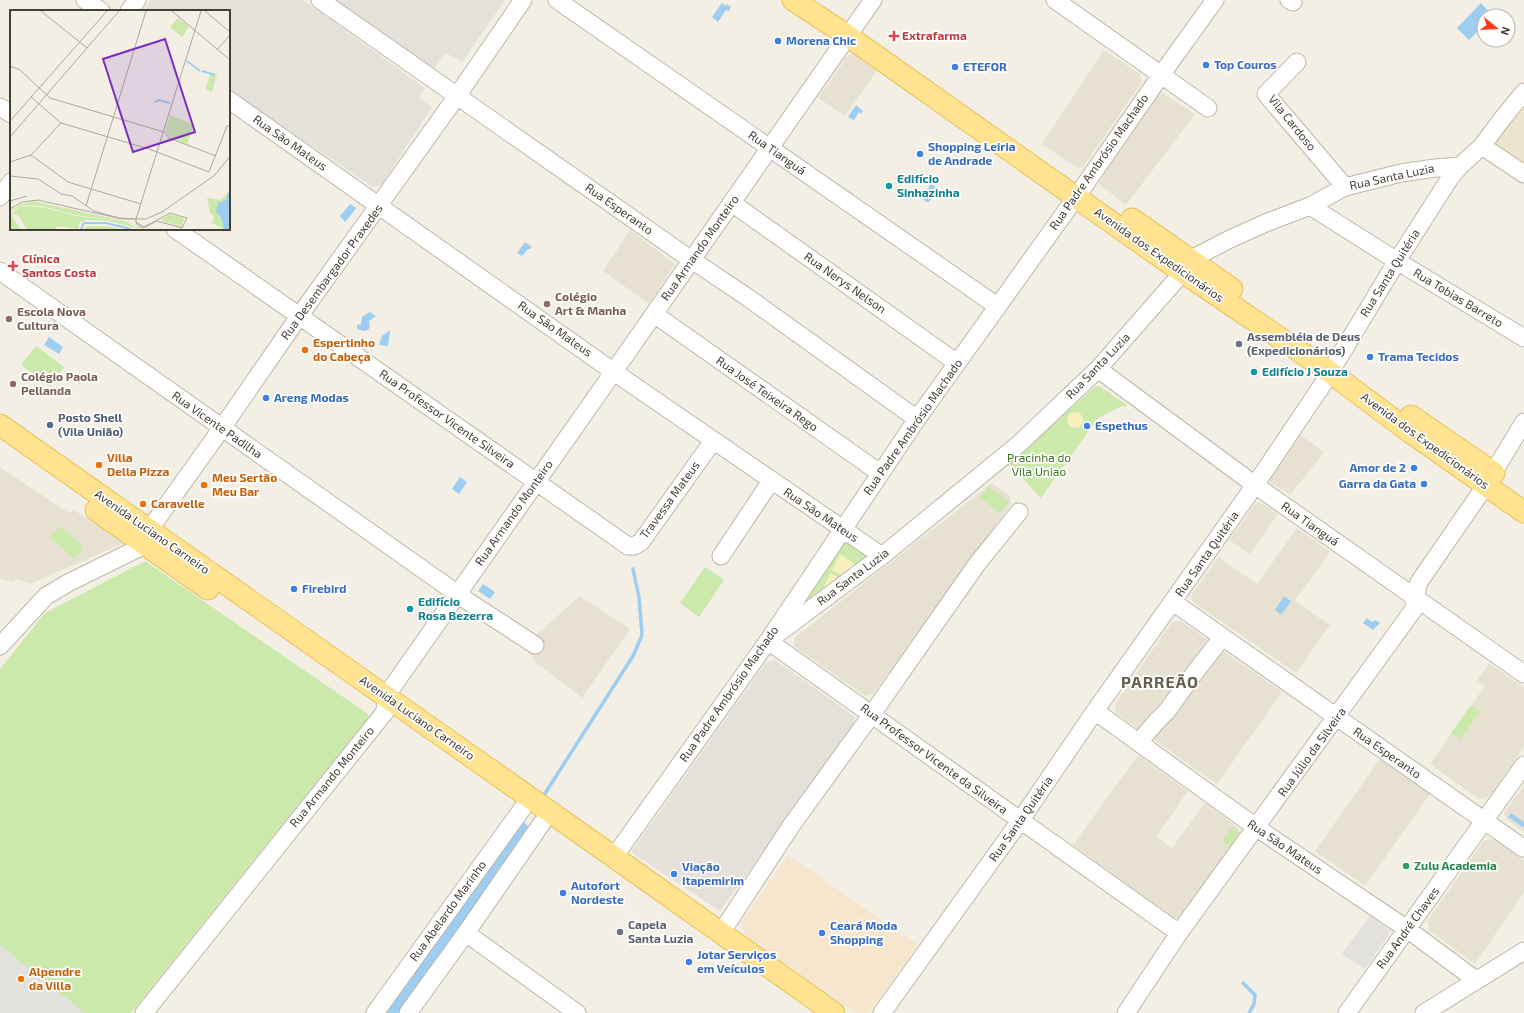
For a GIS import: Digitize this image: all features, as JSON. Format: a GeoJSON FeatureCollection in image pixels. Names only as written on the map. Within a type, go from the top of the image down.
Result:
{"type":"FeatureCollection","features":[{"type":"Feature","properties":{"kind":"main road","name":"Avenida dos Expedicionários"},"geometry":{"type":"LineString","coordinates":[[794,0],[851,30],[1080,192],[1333,367],[1490,479],[1524,512]]}},
{"type":"Feature","properties":{"kind":"main road","name":"Avenida dos Expedicionários"},"geometry":{"type":"LineString","coordinates":[[820,0],[851,30]]}},
{"type":"Feature","properties":{"kind":"main road","name":"Avenida Luciano Carneiro"},"geometry":{"type":"LineString","coordinates":[[0,425],[56,473],[147,538],[385,704],[535,812],[822,1010]]}},
{"type":"Feature","properties":{"kind":"main road","name":"Avenida Luciano Carneiro"},"geometry":{"type":"LineString","coordinates":[[0,441],[56,473]]}},
{"type":"Feature","properties":{"kind":"main road","name":"Avenida dos Expedicionários"},"geometry":{"type":"LineString","coordinates":[[1490,479],[1524,494]]}},
{"type":"Feature","properties":{"kind":"main road","name":"Avenida Luciano Carneiro"},"geometry":{"type":"LineString","coordinates":[[535,812],[614,857],[721,933],[822,1010]]}},
{"type":"Feature","properties":{"kind":"street"},"geometry":{"type":"LineString","coordinates":[[85,0],[100,10]]}},
{"type":"Feature","properties":{"kind":"street"},"geometry":{"type":"LineString","coordinates":[[130,10],[137,0]]}},
{"type":"Feature","properties":{"kind":"street","name":"Rua Esperanto"},"geometry":{"type":"LineString","coordinates":[[320,0],[691,260],[747,297],[917,419]]}},
{"type":"Feature","properties":{"kind":"street","name":"Rua Desembargador Praxedes"},"geometry":{"type":"LineString","coordinates":[[147,538],[300,315],[380,206],[523,0]]}},
{"type":"Feature","properties":{"kind":"street","name":"Rua Tianguá"},"geometry":{"type":"LineString","coordinates":[[557,0],[997,306]]}},
{"type":"Feature","properties":{"kind":"street","name":"Rua Armando Monteiro"},"geometry":{"type":"LineString","coordinates":[[144,1013],[385,704],[457,593],[614,372],[872,0]]}},
{"type":"Feature","properties":{"kind":"street"},"geometry":{"type":"LineString","coordinates":[[1055,0],[1208,108]]}},
{"type":"Feature","properties":{"kind":"street","name":"Rua Padre Ambrósio Machado"},"geometry":{"type":"LineString","coordinates":[[614,857],[768,640],[917,419],[1080,192],[1215,0]]}},
{"type":"Feature","properties":{"kind":"street","name":"Vila Cardoso"},"geometry":{"type":"LineString","coordinates":[[1297,62],[1266,94],[1345,187]]}},
{"type":"Feature","properties":{"kind":"street","name":"Rua Santa Quitéria"},"geometry":{"type":"LineString","coordinates":[[882,1013],[1020,821],[1095,711],[1255,485],[1333,367],[1397,261],[1450,178],[1460,166],[1482,146],[1524,92]]}},
{"type":"Feature","properties":{"kind":"street","name":"Rua São Mateus"},"geometry":{"type":"LineString","coordinates":[[230,101],[614,372],[882,556]]}},
{"type":"Feature","properties":{"kind":"street"},"geometry":{"type":"LineString","coordinates":[[0,107],[10,113]]}},
{"type":"Feature","properties":{"kind":"street"},"geometry":{"type":"LineString","coordinates":[[1482,146],[1524,174]]}},
{"type":"Feature","properties":{"kind":"street","name":"Rua Santa Luzia"},"geometry":{"type":"LineString","coordinates":[[768,640],[882,556],[1020,443],[1098,369],[1196,256],[1268,222],[1310,206],[1345,187],[1401,173],[1460,166]]}},
{"type":"Feature","properties":{"kind":"street"},"geometry":{"type":"LineString","coordinates":[[0,197],[10,183]]}},
{"type":"Feature","properties":{"kind":"street","name":"Rua Nerys Nelson"},"geometry":{"type":"LineString","coordinates":[[732,203],[957,363]]}},
{"type":"Feature","properties":{"kind":"street","name":"Rua Tobias Barreto"},"geometry":{"type":"LineString","coordinates":[[1310,206],[1524,338]]}},
{"type":"Feature","properties":{"kind":"street","name":"Rua Professor Vicente Silveira"},"geometry":{"type":"LineString","coordinates":[[176,230],[300,315],[620,541]]}},
{"type":"Feature","properties":{"kind":"street","name":"Rua Vicente Padilha"},"geometry":{"type":"LineString","coordinates":[[0,271],[457,593],[535,645]]}},
{"type":"Feature","properties":{"kind":"street","name":"Rua José Teixeira Rego"},"geometry":{"type":"LineString","coordinates":[[654,314],[880,473]]}},
{"type":"Feature","properties":{"kind":"street","name":"Rua Tianguá"},"geometry":{"type":"LineString","coordinates":[[1098,369],[1255,485],[1524,674]]}},
{"type":"Feature","properties":{"kind":"street","name":"Rua Júlio da Silveira"},"geometry":{"type":"LineString","coordinates":[[1126,1013],[1180,933],[1414,609],[1415,597],[1420,582],[1490,479],[1524,422]]}},
{"type":"Feature","properties":{"kind":"street","name":"Travessa Mateus"},"geometry":{"type":"LineString","coordinates":[[620,541],[628,546],[634,546],[641,542],[713,440]]}},
{"type":"Feature","properties":{"kind":"street"},"geometry":{"type":"LineString","coordinates":[[721,556],[771,481]]}},
{"type":"Feature","properties":{"kind":"street"},"geometry":{"type":"LineString","coordinates":[[721,933],[791,826],[872,714],[977,564],[1019,512]]}},
{"type":"Feature","properties":{"kind":"street"},"geometry":{"type":"LineString","coordinates":[[0,646],[46,596],[147,538]]}},
{"type":"Feature","properties":{"kind":"street","name":"Rua Esperanto"},"geometry":{"type":"LineString","coordinates":[[1173,602],[1523,848]]}},
{"type":"Feature","properties":{"kind":"street","name":"Rua Professor Vicente da Silveira"},"geometry":{"type":"LineString","coordinates":[[768,640],[1020,821],[1180,933]]}},
{"type":"Feature","properties":{"kind":"street"},"geometry":{"type":"LineString","coordinates":[[1138,742],[1167,711],[1217,644]]}},
{"type":"Feature","properties":{"kind":"street","name":"Rua São Mateus"},"geometry":{"type":"LineString","coordinates":[[1095,711],[1257,828],[1407,929],[1476,980]]}},
{"type":"Feature","properties":{"kind":"street","name":"Rua André Chaves"},"geometry":{"type":"LineString","coordinates":[[1347,1013],[1524,765]]}},
{"type":"Feature","properties":{"kind":"street"},"geometry":{"type":"LineString","coordinates":[[408,1013],[466,933],[535,812]]}},
{"type":"Feature","properties":{"kind":"street","name":"Rua Abelardo Marinho"},"geometry":{"type":"LineString","coordinates":[[375,1013],[535,812]]}},
{"type":"Feature","properties":{"kind":"street"},"geometry":{"type":"LineString","coordinates":[[466,933],[577,1013]]}},
{"type":"Feature","properties":{"kind":"street"},"geometry":{"type":"LineString","coordinates":[[1424,1013],[1524,951]]}},
{"type":"Feature","properties":{"kind":"shaded area"},"geometry":{"type":"Polygon","coordinates":[[[150,0],[303,0],[425,88],[419,98],[432,107],[382,184],[373,187],[230,91],[230,10],[144,10],[150,0]]]}},
{"type":"Feature","properties":{"kind":"shaded area"},"geometry":{"type":"Polygon","coordinates":[[[331,0],[505,0],[462,62],[446,53],[431,72],[331,0]]]}},
{"type":"Feature","properties":{"kind":"shaded area"},"geometry":{"type":"Polygon","coordinates":[[[1104,50],[1140,74],[1142,82],[1083,167],[1077,168],[1042,144],[1104,50]]]}},
{"type":"Feature","properties":{"kind":"shaded area"},"geometry":{"type":"Polygon","coordinates":[[[853,54],[877,71],[845,116],[818,98],[847,57],[853,54]]]}},
{"type":"Feature","properties":{"kind":"shaded area"},"geometry":{"type":"Polygon","coordinates":[[[1163,93],[1195,114],[1126,205],[1100,185],[1099,181],[1159,95],[1163,93]]]}},
{"type":"Feature","properties":{"kind":"shaded area"},"geometry":{"type":"Polygon","coordinates":[[[1524,107],[1524,162],[1497,146],[1496,141],[1524,107]]]}},
{"type":"Feature","properties":{"kind":"shaded area"},"geometry":{"type":"Polygon","coordinates":[[[630,230],[675,264],[649,304],[603,271],[630,230]]]}},
{"type":"Feature","properties":{"kind":"shaded area"},"geometry":{"type":"Polygon","coordinates":[[[1301,435],[1324,452],[1290,495],[1270,482],[1270,478],[1301,435]]]}},
{"type":"Feature","properties":{"kind":"shaded area"},"geometry":{"type":"Polygon","coordinates":[[[0,467],[69,513],[74,510],[124,543],[30,584],[17,579],[13,582],[0,579],[0,467]]]}},
{"type":"Feature","properties":{"kind":"shaded area"},"geometry":{"type":"Polygon","coordinates":[[[992,483],[1009,495],[1011,504],[873,694],[865,696],[794,646],[794,638],[992,483]]]}},
{"type":"Feature","properties":{"kind":"shaded area"},"geometry":{"type":"Polygon","coordinates":[[[1256,503],[1261,503],[1278,514],[1250,554],[1229,540],[1256,503]]]}},
{"type":"Feature","properties":{"kind":"shaded area"},"geometry":{"type":"Polygon","coordinates":[[[1297,528],[1330,552],[1295,601],[1330,625],[1296,673],[1193,602],[1191,596],[1218,557],[1257,584],[1297,528]]]}},
{"type":"Feature","properties":{"kind":"shaded area"},"geometry":{"type":"Polygon","coordinates":[[[580,596],[630,629],[582,698],[532,659],[537,634],[580,596]]]}},
{"type":"Feature","properties":{"kind":"shaded area"},"geometry":{"type":"Polygon","coordinates":[[[1181,621],[1282,692],[1217,784],[1116,713],[1115,704],[1172,622],[1181,621]]]}},
{"type":"Feature","properties":{"kind":"shaded area"},"geometry":{"type":"Polygon","coordinates":[[[775,660],[854,716],[855,725],[720,911],[631,852],[766,662],[775,660]]]}},
{"type":"Feature","properties":{"kind":"shaded area"},"geometry":{"type":"Polygon","coordinates":[[[1489,663],[1524,688],[1524,747],[1490,796],[1479,799],[1430,764],[1485,686],[1477,680],[1489,663]]]}},
{"type":"Feature","properties":{"kind":"shaded area"},"geometry":{"type":"Polygon","coordinates":[[[1138,755],[1188,791],[1156,837],[1172,848],[1205,803],[1238,828],[1240,832],[1239,836],[1182,916],[1179,918],[1174,918],[1073,845],[1138,755]]]}},
{"type":"Feature","properties":{"kind":"shaded area"},"geometry":{"type":"Polygon","coordinates":[[[1380,759],[1430,794],[1365,886],[1315,851],[1380,759]]]}},
{"type":"Feature","properties":{"kind":"shaded area"},"geometry":{"type":"Polygon","coordinates":[[[1524,785],[1524,832],[1506,819],[1504,813],[1524,785]]]}},
{"type":"Feature","properties":{"kind":"shaded area"},"geometry":{"type":"Polygon","coordinates":[[[1494,839],[1524,860],[1524,892],[1475,964],[1429,930],[1428,920],[1484,840],[1494,839]]]}},
{"type":"Feature","properties":{"kind":"shaded area","name":"Ceará Moda Shopping"},"geometry":{"type":"Polygon","coordinates":[[[788,855],[918,945],[870,1012],[856,1013],[759,945],[744,937],[742,921],[788,855]]]}},
{"type":"Feature","properties":{"kind":"shaded area"},"geometry":{"type":"Polygon","coordinates":[[[1370,916],[1391,931],[1365,969],[1342,954],[1370,916]]]}},
{"type":"Feature","properties":{"kind":"shaded area","name":"Alpendre da Villa"},"geometry":{"type":"Polygon","coordinates":[[[0,945],[84,1013],[0,1013],[0,945]]]}},
{"type":"Feature","properties":{"kind":"green space"},"geometry":{"type":"Polygon","coordinates":[[[36,346],[64,367],[50,387],[21,365],[36,346]]]}},
{"type":"Feature","properties":{"kind":"green space","name":"Pracinha do Vila Uniao"},"geometry":{"type":"Polygon","coordinates":[[[1096,386],[1099,386],[1127,405],[1126,407],[1122,406],[1098,418],[1041,498],[1009,463],[1096,386]]]}},
{"type":"Feature","properties":{"kind":"green space"},"geometry":{"type":"Polygon","coordinates":[[[988,486],[1009,501],[1000,513],[980,498],[988,486]]]}},
{"type":"Feature","properties":{"kind":"green space"},"geometry":{"type":"Polygon","coordinates":[[[60,526],[84,547],[74,559],[50,538],[60,526]]]}},
{"type":"Feature","properties":{"kind":"green space"},"geometry":{"type":"Polygon","coordinates":[[[845,539],[869,557],[803,605],[801,604],[845,539]]]}},
{"type":"Feature","properties":{"kind":"green space"},"geometry":{"type":"Polygon","coordinates":[[[145,561],[368,714],[368,718],[131,1013],[84,1013],[0,945],[0,669],[45,613],[145,561]]]}},
{"type":"Feature","properties":{"kind":"green space"},"geometry":{"type":"Polygon","coordinates":[[[705,567],[724,580],[699,617],[680,603],[705,567]]]}},
{"type":"Feature","properties":{"kind":"green space"},"geometry":{"type":"Polygon","coordinates":[[[1471,705],[1480,712],[1460,739],[1451,733],[1471,705]]]}},
{"type":"Feature","properties":{"kind":"green space"},"geometry":{"type":"Polygon","coordinates":[[[1232,827],[1239,832],[1230,846],[1222,841],[1232,827]]]}},
{"type":"Feature","properties":{"kind":"sand"},"geometry":{"type":"Polygon","coordinates":[[[1075,412],[1081,414],[1083,420],[1081,426],[1075,428],[1069,426],[1067,420],[1069,414],[1075,412]]]}},
{"type":"Feature","properties":{"kind":"sand"},"geometry":{"type":"Polygon","coordinates":[[[840,554],[856,565],[842,576],[832,570],[840,554]]]}},
{"type":"Feature","properties":{"kind":"sand"},"geometry":{"type":"Polygon","coordinates":[[[831,573],[840,578],[835,583],[832,580],[826,590],[823,588],[831,573]]]}},
{"type":"Feature","properties":{"kind":"water"},"geometry":{"type":"Polygon","coordinates":[[[722,3],[731,7],[729,11],[726,10],[718,22],[712,17],[722,3]]]}},
{"type":"Feature","properties":{"kind":"water"},"geometry":{"type":"Polygon","coordinates":[[[1481,3],[1486,8],[1476,8],[1481,3]]]}},
{"type":"Feature","properties":{"kind":"water"},"geometry":{"type":"Polygon","coordinates":[[[1476,8],[1476,33],[1469,40],[1457,28],[1476,8]]]}},
{"type":"Feature","properties":{"kind":"water"},"geometry":{"type":"Polygon","coordinates":[[[856,105],[863,111],[861,114],[859,112],[854,120],[848,117],[856,105]]]}},
{"type":"Feature","properties":{"kind":"water"},"geometry":{"type":"Polygon","coordinates":[[[931,184],[938,189],[929,202],[926,202],[922,197],[931,184]]]}},
{"type":"Feature","properties":{"kind":"water"},"geometry":{"type":"Polygon","coordinates":[[[350,204],[356,208],[345,222],[340,216],[350,204]]]}},
{"type":"Feature","properties":{"kind":"water"},"geometry":{"type":"Polygon","coordinates":[[[525,242],[532,247],[522,256],[517,253],[525,242]]]}},
{"type":"Feature","properties":{"kind":"water"},"geometry":{"type":"Polygon","coordinates":[[[370,312],[376,316],[369,321],[370,327],[368,330],[364,331],[357,329],[357,325],[361,324],[362,317],[370,312]]]}},
{"type":"Feature","properties":{"kind":"water"},"geometry":{"type":"Polygon","coordinates":[[[390,330],[388,346],[379,345],[382,336],[390,330]]]}},
{"type":"Feature","properties":{"kind":"water"},"geometry":{"type":"Polygon","coordinates":[[[49,337],[63,347],[59,354],[44,345],[49,337]]]}},
{"type":"Feature","properties":{"kind":"water"},"geometry":{"type":"Polygon","coordinates":[[[460,477],[467,482],[459,494],[452,489],[460,477]]]}},
{"type":"Feature","properties":{"kind":"water"},"geometry":{"type":"Polygon","coordinates":[[[483,584],[495,592],[490,599],[478,591],[483,584]]]}},
{"type":"Feature","properties":{"kind":"water"},"geometry":{"type":"Polygon","coordinates":[[[1284,596],[1291,601],[1281,615],[1275,610],[1284,596]]]}},
{"type":"Feature","properties":{"kind":"water"},"geometry":{"type":"Polygon","coordinates":[[[1367,618],[1372,622],[1375,620],[1380,623],[1373,630],[1363,623],[1367,618]]]}},
{"type":"Feature","properties":{"kind":"water"},"geometry":{"type":"Polygon","coordinates":[[[1511,813],[1524,822],[1524,828],[1508,817],[1511,813]]]}},
{"type":"Feature","properties":{"kind":"water"},"geometry":{"type":"Polygon","coordinates":[[[522,821],[530,828],[399,1013],[386,1013],[522,821]]]}},
{"type":"Feature","properties":{"kind":"waterway"},"geometry":{"type":"LineString","coordinates":[[544,795],[633,656],[642,635],[639,597],[633,569]]}},
{"type":"Feature","properties":{"kind":"waterway"},"geometry":{"type":"LineString","coordinates":[[1243,983],[1255,995],[1254,1004],[1249,1013]]}},
{"type":"Feature","properties":{"kind":"place","name":"Extrafarma"},"geometry":{"type":"Point","coordinates":[894,36]}},
{"type":"Feature","properties":{"kind":"place","name":"Morena Chic"},"geometry":{"type":"Point","coordinates":[778,41]}},
{"type":"Feature","properties":{"kind":"place","name":"Top Couros"},"geometry":{"type":"Point","coordinates":[1206,65]}},
{"type":"Feature","properties":{"kind":"place","name":"ETEFOR"},"geometry":{"type":"Point","coordinates":[955,67]}},
{"type":"Feature","properties":{"kind":"place","name":"Shopping Leiria de Andrade"},"geometry":{"type":"Point","coordinates":[920,154]}},
{"type":"Feature","properties":{"kind":"place","name":"Edifício Sinhazinha"},"geometry":{"type":"Point","coordinates":[889,186]}},
{"type":"Feature","properties":{"kind":"place","name":"Clínica Santos Costa"},"geometry":{"type":"Point","coordinates":[13,266]}},
{"type":"Feature","properties":{"kind":"place","name":"Colégio Art & Manha"},"geometry":{"type":"Point","coordinates":[547,304]}},
{"type":"Feature","properties":{"kind":"place","name":"Escola Nova Cultura"},"geometry":{"type":"Point","coordinates":[9,319]}},
{"type":"Feature","properties":{"kind":"place","name":"Assembléia de Deus (Expedicionários)"},"geometry":{"type":"Point","coordinates":[1239,344]}},
{"type":"Feature","properties":{"kind":"place","name":"Espertinho do Cabeça"},"geometry":{"type":"Point","coordinates":[305,350]}},
{"type":"Feature","properties":{"kind":"place","name":"Trama Tecidos"},"geometry":{"type":"Point","coordinates":[1370,357]}},
{"type":"Feature","properties":{"kind":"place","name":"Edifício J Souza"},"geometry":{"type":"Point","coordinates":[1254,372]}},
{"type":"Feature","properties":{"kind":"place","name":"Colégio Paola Pellanda"},"geometry":{"type":"Point","coordinates":[13,384]}},
{"type":"Feature","properties":{"kind":"place","name":"Areng Modas"},"geometry":{"type":"Point","coordinates":[266,398]}},
{"type":"Feature","properties":{"kind":"place","name":"Posto Shell (Vila União)"},"geometry":{"type":"Point","coordinates":[50,425]}},
{"type":"Feature","properties":{"kind":"place","name":"Espethus"},"geometry":{"type":"Point","coordinates":[1087,426]}},
{"type":"Feature","properties":{"kind":"place","name":"Villa Della Pizza"},"geometry":{"type":"Point","coordinates":[99,465]}},
{"type":"Feature","properties":{"kind":"place","name":"Amor de 2"},"geometry":{"type":"Point","coordinates":[1414,468]}},
{"type":"Feature","properties":{"kind":"place","name":"Garra da Gata"},"geometry":{"type":"Point","coordinates":[1424,484]}},
{"type":"Feature","properties":{"kind":"place","name":"Meu Sertão Meu Bar"},"geometry":{"type":"Point","coordinates":[204,485]}},
{"type":"Feature","properties":{"kind":"place","name":"Caravelle"},"geometry":{"type":"Point","coordinates":[143,504]}},
{"type":"Feature","properties":{"kind":"place","name":"Firebird"},"geometry":{"type":"Point","coordinates":[294,589]}},
{"type":"Feature","properties":{"kind":"place","name":"Edifício Rosa Bezerra"},"geometry":{"type":"Point","coordinates":[410,609]}},
{"type":"Feature","properties":{"kind":"place","name":"Zulu Academia"},"geometry":{"type":"Point","coordinates":[1406,866]}},
{"type":"Feature","properties":{"kind":"place","name":"Viação Itapemirim"},"geometry":{"type":"Point","coordinates":[674,874]}},
{"type":"Feature","properties":{"kind":"place","name":"Autofort Nordeste"},"geometry":{"type":"Point","coordinates":[563,893]}},
{"type":"Feature","properties":{"kind":"place","name":"Capela Santa Luzia"},"geometry":{"type":"Point","coordinates":[620,932]}},
{"type":"Feature","properties":{"kind":"place","name":"Ceará Moda Shopping"},"geometry":{"type":"Point","coordinates":[822,933]}},
{"type":"Feature","properties":{"kind":"place","name":"Jotar Serviços em Veículos"},"geometry":{"type":"Point","coordinates":[689,962]}},
{"type":"Feature","properties":{"kind":"place","name":"Alpendre da Villa"},"geometry":{"type":"Point","coordinates":[21,979]}},
{"type":"Feature","properties":{"kind":"district","name":"PARREÃO"},"geometry":{"type":"Point","coordinates":[1160,682]}}]}
